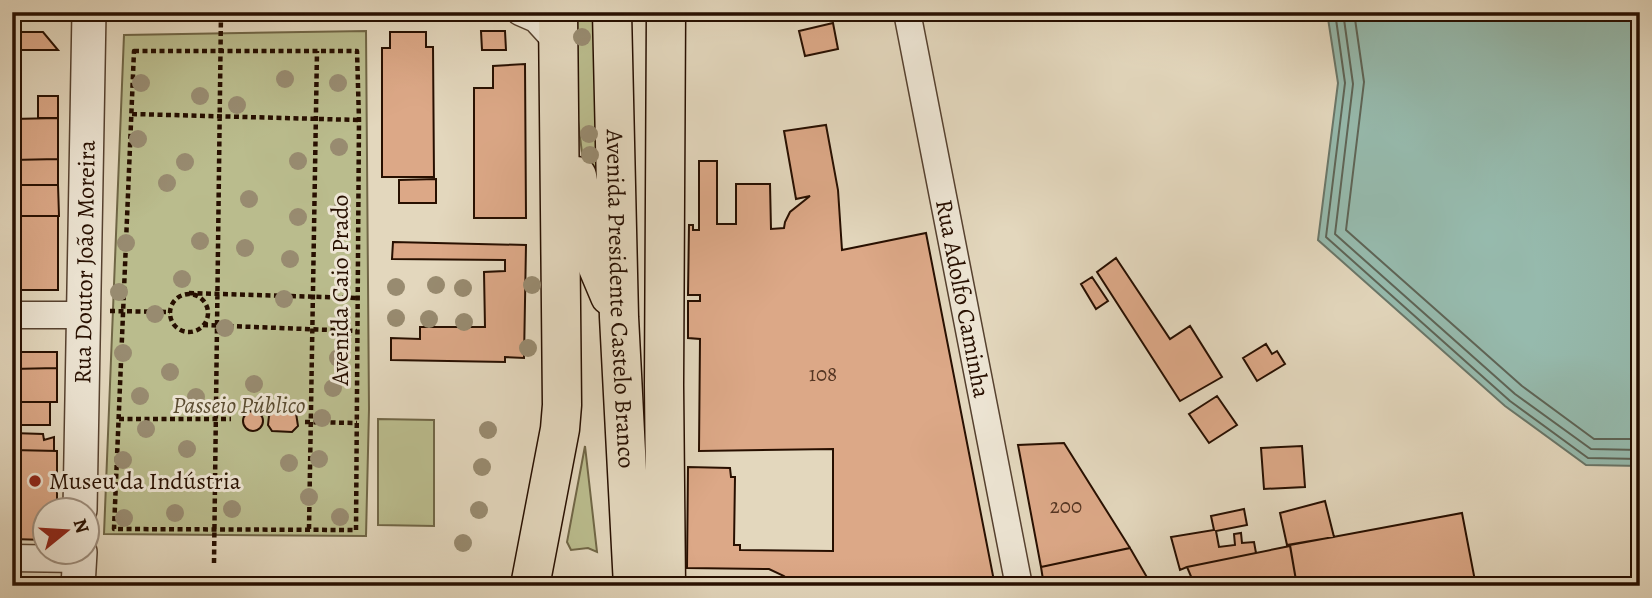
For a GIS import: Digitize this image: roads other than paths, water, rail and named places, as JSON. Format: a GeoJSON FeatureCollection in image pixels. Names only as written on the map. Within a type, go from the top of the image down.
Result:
{"type":"FeatureCollection","features":[{"type":"Feature","properties":{"kind":"main road","name":"Avenida Presidente Castelo Branco"},"geometry":{"type":"LineString","coordinates":[[612,12],[619,317],[632,586]]}},
{"type":"Feature","properties":{"kind":"main road","name":"Avenida Presidente Castelo Branco"},"geometry":{"type":"LineString","coordinates":[[666,12],[666,586]]}},
{"type":"Feature","properties":{"kind":"main road"},"geometry":{"type":"LineString","coordinates":[[557,39],[591,251],[619,317]]}},
{"type":"Feature","properties":{"kind":"main road"},"geometry":{"type":"LineString","coordinates":[[530,586],[560,429],[562,405],[557,39]]}},
{"type":"Feature","properties":{"kind":"street","name":"Rua Doutor João Moreira"},"geometry":{"type":"LineString","coordinates":[[80,496],[89,12]]}},
{"type":"Feature","properties":{"kind":"street"},"geometry":{"type":"LineString","coordinates":[[520,12],[536,19],[557,39]]}},
{"type":"Feature","properties":{"kind":"street","name":"Rua Adolfo Caminha"},"geometry":{"type":"LineString","coordinates":[[907,12],[1019,586]]}},
{"type":"Feature","properties":{"kind":"street"},"geometry":{"type":"LineString","coordinates":[[12,315],[84,313]]}},
{"type":"Feature","properties":{"kind":"street"},"geometry":{"type":"LineString","coordinates":[[12,558],[32,560]]}},
{"type":"Feature","properties":{"kind":"water"},"geometry":{"type":"Polygon","coordinates":[[[1327,12],[1640,12],[1640,466],[1586,465],[1505,406],[1318,240],[1338,83],[1327,12]]]}},
{"type":"Feature","properties":{"kind":"place","name":"Museu da Indústria"},"geometry":{"type":"Point","coordinates":[35,481]}},
{"type":"Feature","properties":{"kind":"park label","name":"Passeio Público"},"geometry":{"type":"Point","coordinates":[239,405]}}]}
